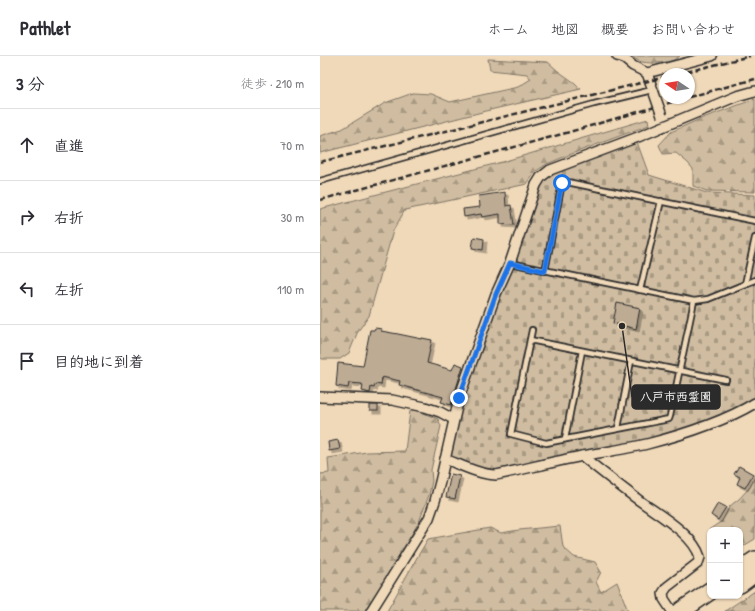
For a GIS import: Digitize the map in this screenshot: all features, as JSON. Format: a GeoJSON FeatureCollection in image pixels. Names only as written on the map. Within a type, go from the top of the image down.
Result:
{"type":"FeatureCollection","features":[{"type":"Feature","properties":{"kind":"highway"},"geometry":{"type":"LineString","coordinates":[[743,568],[755,560]]}},
{"type":"Feature","properties":{"kind":"highway"},"geometry":{"type":"LineString","coordinates":[[743,582],[755,573]]}},
{"type":"Feature","properties":{"kind":"highway"},"geometry":{"type":"LineString","coordinates":[[681,611],[707,593]]}},
{"type":"Feature","properties":{"kind":"highway"},"geometry":{"type":"LineString","coordinates":[[700,611],[718,599]]}},
{"type":"Feature","properties":{"kind":"street"},"geometry":{"type":"LineString","coordinates":[[617,56],[647,73],[712,56]]}},
{"type":"Feature","properties":{"kind":"street"},"geometry":{"type":"LineString","coordinates":[[647,73],[665,126]]}},
{"type":"Feature","properties":{"kind":"street"},"geometry":{"type":"LineString","coordinates":[[371,611],[429,518],[435,501],[459,398],[493,302],[510,263],[536,185],[541,177],[550,170],[638,137],[737,96],[755,91]]}},
{"type":"Feature","properties":{"kind":"street"},"geometry":{"type":"LineString","coordinates":[[320,397],[392,400],[424,406],[454,419]]}},
{"type":"Feature","properties":{"kind":"street"},"geometry":{"type":"LineString","coordinates":[[445,459],[481,473],[496,475],[582,456],[646,444],[675,436],[717,421],[755,403]]}},
{"type":"Feature","properties":{"kind":"street"},"geometry":{"type":"LineString","coordinates":[[582,456],[640,502],[675,527],[692,542],[698,550],[700,557],[698,563],[667,587],[663,593],[664,599],[672,611]]}},
{"type":"Feature","properties":{"kind":"lane"},"geometry":{"type":"LineString","coordinates":[[320,181],[594,104],[653,91]]}},
{"type":"Feature","properties":{"kind":"lane"},"geometry":{"type":"LineString","coordinates":[[545,271],[562,183],[566,182],[755,221]]}},
{"type":"Feature","properties":{"kind":"lane"},"geometry":{"type":"LineString","coordinates":[[640,290],[661,201]]}},
{"type":"Feature","properties":{"kind":"lane"},"geometry":{"type":"LineString","coordinates":[[745,284],[755,238]]}},
{"type":"Feature","properties":{"kind":"lane"},"geometry":{"type":"LineString","coordinates":[[510,263],[694,301],[708,299],[755,280]]}},
{"type":"Feature","properties":{"kind":"lane"},"geometry":{"type":"LineString","coordinates":[[532,330],[511,434],[546,443],[669,419],[694,301]]}},
{"type":"Feature","properties":{"kind":"lane"},"geometry":{"type":"LineString","coordinates":[[530,340],[726,380]]}},
{"type":"Feature","properties":{"kind":"lane"},"geometry":{"type":"LineString","coordinates":[[565,439],[582,351]]}},
{"type":"Feature","properties":{"kind":"lane"},"geometry":{"type":"LineString","coordinates":[[618,428],[631,361]]}},
{"type":"Feature","properties":{"kind":"green space"},"geometry":{"type":"Polygon","coordinates":[[[631,56],[680,56],[672,61],[651,63],[642,62],[631,56]]]}},
{"type":"Feature","properties":{"kind":"green space"},"geometry":{"type":"Polygon","coordinates":[[[488,59],[548,62],[581,89],[494,109],[320,153],[320,136],[342,129],[385,103],[413,93],[431,94],[450,102],[518,87],[531,79],[527,74],[490,70],[488,59]]]}},
{"type":"Feature","properties":{"kind":"green space"},"geometry":{"type":"Polygon","coordinates":[[[755,99],[755,192],[707,191],[693,186],[693,169],[688,163],[676,153],[663,154],[659,145],[671,132],[700,119],[755,99]]]}},
{"type":"Feature","properties":{"kind":"green space"},"geometry":{"type":"Polygon","coordinates":[[[648,119],[649,125],[547,164],[536,171],[527,184],[405,210],[393,231],[369,316],[358,331],[349,353],[340,359],[322,359],[320,357],[320,209],[502,162],[648,119]]]}},
{"type":"Feature","properties":{"kind":"green space"},"geometry":{"type":"Polygon","coordinates":[[[637,142],[649,175],[707,193],[755,195],[755,401],[716,419],[644,442],[493,472],[450,458],[463,399],[499,300],[521,246],[543,182],[549,175],[637,142]]]}},
{"type":"Feature","properties":{"kind":"green space"},"geometry":{"type":"Polygon","coordinates":[[[416,410],[438,419],[441,426],[431,470],[432,481],[429,495],[419,522],[365,611],[320,611],[320,474],[329,473],[328,458],[367,452],[405,451],[410,411],[416,410]]]}},
{"type":"Feature","properties":{"kind":"green space"},"geometry":{"type":"Polygon","coordinates":[[[755,477],[755,539],[743,546],[743,527],[713,527],[722,521],[730,506],[750,487],[755,477]]]}},
{"type":"Feature","properties":{"kind":"green space"},"geometry":{"type":"Polygon","coordinates":[[[560,526],[563,547],[574,557],[595,562],[601,572],[596,582],[601,592],[617,582],[628,611],[387,611],[428,539],[490,528],[501,533],[560,526]]]}},
{"type":"Feature","properties":{"kind":"green space"},"geometry":{"type":"Polygon","coordinates":[[[755,591],[755,611],[725,611],[755,591]]]}},
{"type":"Feature","properties":{"kind":"building"},"geometry":{"type":"Polygon","coordinates":[[[505,192],[506,206],[511,205],[514,225],[500,224],[500,214],[482,217],[481,214],[464,217],[463,209],[480,207],[479,196],[505,192]]]}},
{"type":"Feature","properties":{"kind":"building"},"geometry":{"type":"Polygon","coordinates":[[[474,237],[484,239],[483,250],[472,248],[474,237]]]}},
{"type":"Feature","properties":{"kind":"building"},"geometry":{"type":"Polygon","coordinates":[[[617,303],[640,308],[636,329],[613,323],[617,303]]]}},
{"type":"Feature","properties":{"kind":"building"},"geometry":{"type":"Polygon","coordinates":[[[375,328],[382,329],[381,331],[432,340],[427,363],[452,370],[455,363],[463,366],[451,405],[441,402],[443,397],[399,385],[400,381],[382,377],[381,385],[375,384],[374,388],[371,387],[370,393],[362,391],[362,384],[349,383],[348,388],[336,386],[338,363],[363,366],[370,330],[374,330],[375,328]]]}},
{"type":"Feature","properties":{"kind":"building"},"geometry":{"type":"Polygon","coordinates":[[[370,405],[378,405],[378,411],[370,411],[370,405]]]}},
{"type":"Feature","properties":{"kind":"building"},"geometry":{"type":"Polygon","coordinates":[[[338,440],[340,449],[329,451],[328,442],[338,440]]]}},
{"type":"Feature","properties":{"kind":"building"},"geometry":{"type":"Polygon","coordinates":[[[739,466],[753,474],[745,488],[737,484],[740,477],[734,474],[739,466]]]}},
{"type":"Feature","properties":{"kind":"building"},"geometry":{"type":"Polygon","coordinates":[[[451,474],[460,476],[455,499],[446,497],[451,474]]]}},
{"type":"Feature","properties":{"kind":"building"},"geometry":{"type":"Polygon","coordinates":[[[718,503],[726,507],[718,520],[711,515],[718,503]]]}},
{"type":"Feature","properties":{"kind":"railway"},"geometry":{"type":"LineString","coordinates":[[695,70],[750,56]]}},
{"type":"Feature","properties":{"kind":"railway"},"geometry":{"type":"LineString","coordinates":[[320,162],[659,78]]}},
{"type":"Feature","properties":{"kind":"railway"},"geometry":{"type":"LineString","coordinates":[[695,95],[755,79]]}},
{"type":"Feature","properties":{"kind":"railway"},"geometry":{"type":"LineString","coordinates":[[320,200],[566,133],[665,104]]}},
{"type":"Feature","properties":{"kind":"place","name":"八戸市西霊園"},"geometry":{"type":"Point","coordinates":[622,326]}},
{"type":"Feature","properties":{"kind":"route"},"geometry":{"type":"LineString","coordinates":[[459,398],[496,294],[510,263],[545,271],[562,183]]}}]}
